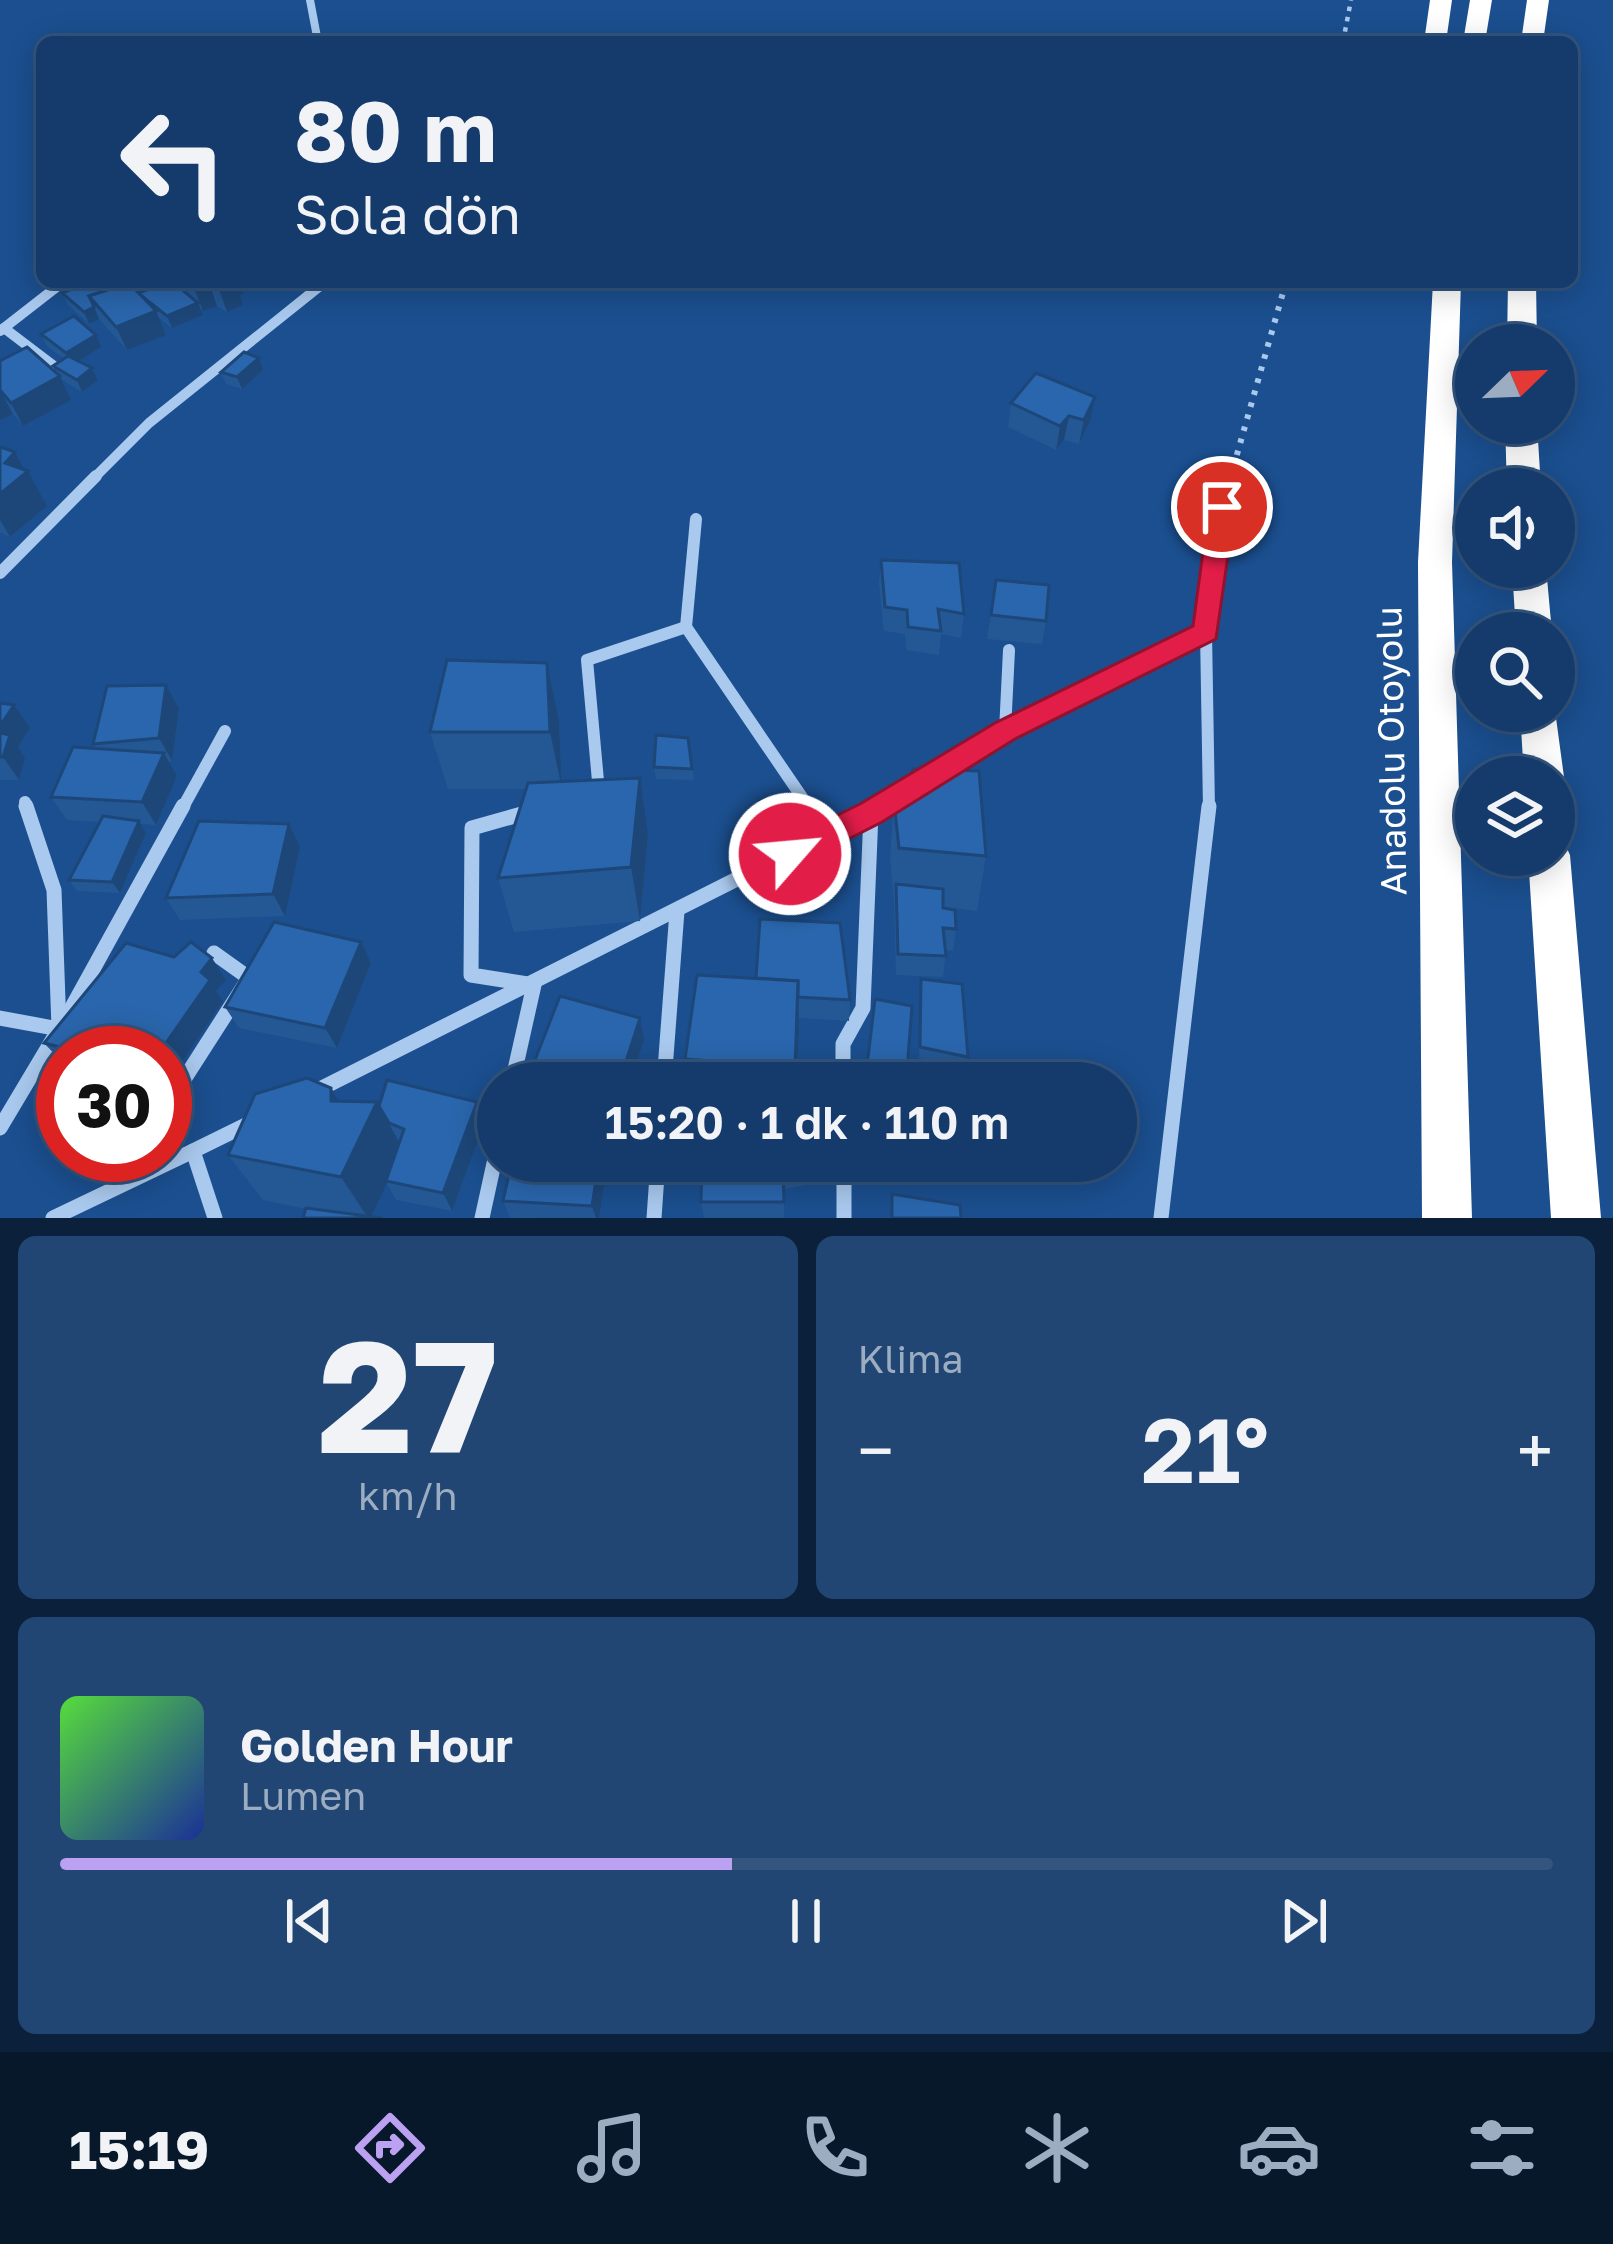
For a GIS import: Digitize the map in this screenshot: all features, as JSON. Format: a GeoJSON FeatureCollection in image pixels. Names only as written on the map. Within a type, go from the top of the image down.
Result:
{"type":"FeatureCollection","features":[{"type":"Feature","properties":{"kind":"highway"},"geometry":{"type":"LineString","coordinates":[[1436,36],[1441,0]]}},
{"type":"Feature","properties":{"kind":"highway"},"geometry":{"type":"LineString","coordinates":[[1475,36],[1481,0]]}},
{"type":"Feature","properties":{"kind":"highway"},"geometry":{"type":"LineString","coordinates":[[1533,36],[1538,0]]}},
{"type":"Feature","properties":{"kind":"highway"},"geometry":{"type":"LineString","coordinates":[[1522,288],[1522,324]]}},
{"type":"Feature","properties":{"kind":"highway","name":"Anadolu Otoyolu"},"geometry":{"type":"LineString","coordinates":[[1444,290],[1435,562],[1447,1218]]}},
{"type":"Feature","properties":{"kind":"highway"},"geometry":{"type":"LineString","coordinates":[[1552,876],[1576,1218]]}},
{"type":"Feature","properties":{"kind":"street"},"geometry":{"type":"LineString","coordinates":[[310,0],[317,36]]}},
{"type":"Feature","properties":{"kind":"street"},"geometry":{"type":"LineString","coordinates":[[55,288],[2,330],[58,370]]}},
{"type":"Feature","properties":{"kind":"street"},"geometry":{"type":"LineString","coordinates":[[0,573],[148,423],[317,288]]}},
{"type":"Feature","properties":{"kind":"street"},"geometry":{"type":"LineString","coordinates":[[1161,1218],[1209,833],[1206,632],[1222,507]]}},
{"type":"Feature","properties":{"kind":"street"},"geometry":{"type":"LineString","coordinates":[[696,519],[686,627],[828,835]]}},
{"type":"Feature","properties":{"kind":"street"},"geometry":{"type":"LineString","coordinates":[[578,800],[599,794],[587,660],[686,627]]}},
{"type":"Feature","properties":{"kind":"street"},"geometry":{"type":"LineString","coordinates":[[299,1099],[871,813],[1005,731],[1206,632]]}},
{"type":"Feature","properties":{"kind":"street"},"geometry":{"type":"LineString","coordinates":[[1005,731],[1009,650]]}},
{"type":"Feature","properties":{"kind":"street"},"geometry":{"type":"LineString","coordinates":[[61,1026],[225,731]]}},
{"type":"Feature","properties":{"kind":"street"},"geometry":{"type":"LineString","coordinates":[[25,802],[54,890],[59,1026]]}},
{"type":"Feature","properties":{"kind":"street"},"geometry":{"type":"LineString","coordinates":[[533,985],[470,975],[472,828],[536,811]]}},
{"type":"Feature","properties":{"kind":"street"},"geometry":{"type":"LineString","coordinates":[[843,1062],[843,1044],[863,1008],[871,813]]}},
{"type":"Feature","properties":{"kind":"street"},"geometry":{"type":"LineString","coordinates":[[666,1062],[677,911]]}},
{"type":"Feature","properties":{"kind":"street"},"geometry":{"type":"LineString","coordinates":[[192,1067],[250,978],[214,952]]}},
{"type":"Feature","properties":{"kind":"street"},"geometry":{"type":"LineString","coordinates":[[516,1062],[533,985]]}},
{"type":"Feature","properties":{"kind":"street"},"geometry":{"type":"LineString","coordinates":[[0,1018],[43,1026]]}},
{"type":"Feature","properties":{"kind":"street"},"geometry":{"type":"LineString","coordinates":[[0,1128],[36,1068]]}},
{"type":"Feature","properties":{"kind":"street"},"geometry":{"type":"LineString","coordinates":[[53,1218],[278,1109]]}},
{"type":"Feature","properties":{"kind":"street"},"geometry":{"type":"LineString","coordinates":[[193,1151],[215,1218]]}},
{"type":"Feature","properties":{"kind":"street"},"geometry":{"type":"LineString","coordinates":[[114,1189],[119,1182]]}},
{"type":"Feature","properties":{"kind":"street"},"geometry":{"type":"LineString","coordinates":[[482,1218],[490,1182]]}},
{"type":"Feature","properties":{"kind":"street"},"geometry":{"type":"LineString","coordinates":[[654,1218],[657,1182]]}},
{"type":"Feature","properties":{"kind":"street"},"geometry":{"type":"LineString","coordinates":[[844,1182],[844,1218]]}},
{"type":"Feature","properties":{"kind":"path"},"geometry":{"type":"LineString","coordinates":[[1344,36],[1351,0]]}},
{"type":"Feature","properties":{"kind":"path"},"geometry":{"type":"LineString","coordinates":[[1222,507],[1284,288]]}},
{"type":"Feature","properties":{"kind":"building"},"geometry":{"type":"Polygon","coordinates":[[[75,288],[108,290],[89,296],[94,307],[84,312],[62,293],[75,288]]]}},
{"type":"Feature","properties":{"kind":"building"},"geometry":{"type":"Polygon","coordinates":[[[134,288],[156,311],[116,327],[89,296],[134,288]]]}},
{"type":"Feature","properties":{"kind":"building"},"geometry":{"type":"Polygon","coordinates":[[[180,288],[198,303],[167,316],[138,293],[180,288]]]}},
{"type":"Feature","properties":{"kind":"building"},"geometry":{"type":"Polygon","coordinates":[[[74,316],[96,335],[66,353],[41,334],[74,316]]]}},
{"type":"Feature","properties":{"kind":"building"},"geometry":{"type":"Polygon","coordinates":[[[27,347],[60,376],[11,403],[0,390],[0,361],[27,347]]]}},
{"type":"Feature","properties":{"kind":"building"},"geometry":{"type":"Polygon","coordinates":[[[244,352],[259,358],[237,377],[221,372],[244,352]]]}},
{"type":"Feature","properties":{"kind":"building"},"geometry":{"type":"Polygon","coordinates":[[[68,356],[92,368],[77,380],[53,366],[68,356]]]}},
{"type":"Feature","properties":{"kind":"building"},"geometry":{"type":"Polygon","coordinates":[[[1036,373],[1095,397],[1084,420],[1069,416],[1060,426],[1011,403],[1036,373]]]}},
{"type":"Feature","properties":{"kind":"building"},"geometry":{"type":"Polygon","coordinates":[[[0,447],[15,452],[5,463],[28,471],[0,494],[0,447]]]}},
{"type":"Feature","properties":{"kind":"building"},"geometry":{"type":"Polygon","coordinates":[[[881,560],[959,563],[964,614],[938,609],[941,631],[908,627],[907,610],[885,607],[881,560]]]}},
{"type":"Feature","properties":{"kind":"building"},"geometry":{"type":"Polygon","coordinates":[[[996,580],[1049,585],[1046,621],[991,615],[996,580]]]}},
{"type":"Feature","properties":{"kind":"building"},"geometry":{"type":"Polygon","coordinates":[[[447,660],[547,663],[550,732],[430,732],[447,660]]]}},
{"type":"Feature","properties":{"kind":"building"},"geometry":{"type":"Polygon","coordinates":[[[166,685],[159,738],[93,744],[107,686],[166,685]]]}},
{"type":"Feature","properties":{"kind":"building"},"geometry":{"type":"Polygon","coordinates":[[[0,703],[14,705],[0,726],[0,703]]]}},
{"type":"Feature","properties":{"kind":"building"},"geometry":{"type":"Polygon","coordinates":[[[0,733],[10,735],[3,757],[0,757],[0,733]]]}},
{"type":"Feature","properties":{"kind":"building"},"geometry":{"type":"Polygon","coordinates":[[[656,735],[688,738],[692,769],[654,767],[656,735]]]}},
{"type":"Feature","properties":{"kind":"building"},"geometry":{"type":"Polygon","coordinates":[[[73,747],[164,753],[142,802],[51,797],[73,747]]]}},
{"type":"Feature","properties":{"kind":"building"},"geometry":{"type":"Polygon","coordinates":[[[913,769],[979,771],[986,856],[899,848],[894,802],[908,802],[913,769]]]}},
{"type":"Feature","properties":{"kind":"building"},"geometry":{"type":"Polygon","coordinates":[[[640,778],[631,867],[498,878],[528,783],[640,778]]]}},
{"type":"Feature","properties":{"kind":"building"},"geometry":{"type":"Polygon","coordinates":[[[103,816],[139,821],[112,882],[69,880],[103,816]]]}},
{"type":"Feature","properties":{"kind":"building"},"geometry":{"type":"Polygon","coordinates":[[[199,821],[289,824],[273,894],[166,898],[199,821]]]}},
{"type":"Feature","properties":{"kind":"building"},"geometry":{"type":"Polygon","coordinates":[[[896,884],[943,889],[943,908],[955,910],[956,929],[943,928],[946,956],[898,954],[896,884]]]}},
{"type":"Feature","properties":{"kind":"building"},"geometry":{"type":"Polygon","coordinates":[[[760,919],[840,923],[850,1000],[798,997],[798,981],[756,978],[760,919]]]}},
{"type":"Feature","properties":{"kind":"building"},"geometry":{"type":"Polygon","coordinates":[[[274,922],[361,942],[325,1028],[225,1007],[274,922]]]}},
{"type":"Feature","properties":{"kind":"building"},"geometry":{"type":"Polygon","coordinates":[[[191,942],[212,958],[201,972],[210,980],[178,1026],[58,1026],[126,943],[174,957],[191,942]]]}},
{"type":"Feature","properties":{"kind":"building"},"geometry":{"type":"Polygon","coordinates":[[[697,975],[798,981],[795,1062],[685,1059],[697,975]]]}},
{"type":"Feature","properties":{"kind":"building"},"geometry":{"type":"Polygon","coordinates":[[[921,979],[962,984],[968,1057],[920,1047],[921,979]]]}},
{"type":"Feature","properties":{"kind":"building"},"geometry":{"type":"Polygon","coordinates":[[[560,996],[640,1018],[626,1062],[534,1062],[560,996]]]}},
{"type":"Feature","properties":{"kind":"building"},"geometry":{"type":"Polygon","coordinates":[[[875,999],[912,1006],[908,1062],[868,1062],[875,999]]]}},
{"type":"Feature","properties":{"kind":"building"},"geometry":{"type":"Polygon","coordinates":[[[307,1078],[331,1088],[331,1101],[377,1102],[341,1177],[228,1155],[255,1094],[307,1078]]]}},
{"type":"Feature","properties":{"kind":"building"},"geometry":{"type":"Polygon","coordinates":[[[387,1080],[477,1102],[443,1193],[386,1181],[404,1129],[389,1123],[379,1106],[387,1080]]]}},
{"type":"Feature","properties":{"kind":"building"},"geometry":{"type":"Polygon","coordinates":[[[507,1182],[596,1182],[592,1206],[503,1201],[507,1182]]]}},
{"type":"Feature","properties":{"kind":"building"},"geometry":{"type":"Polygon","coordinates":[[[701,1182],[783,1182],[784,1202],[701,1202],[701,1182]]]}},
{"type":"Feature","properties":{"kind":"building"},"geometry":{"type":"Polygon","coordinates":[[[892,1194],[960,1205],[961,1218],[892,1218],[892,1194]]]}},
{"type":"Feature","properties":{"kind":"building"},"geometry":{"type":"Polygon","coordinates":[[[306,1208],[382,1218],[303,1218],[306,1208]]]}},
{"type":"Feature","properties":{"kind":"route"},"geometry":{"type":"LineString","coordinates":[[790,854],[871,813],[1005,731],[1206,632],[1222,507]]}}]}
